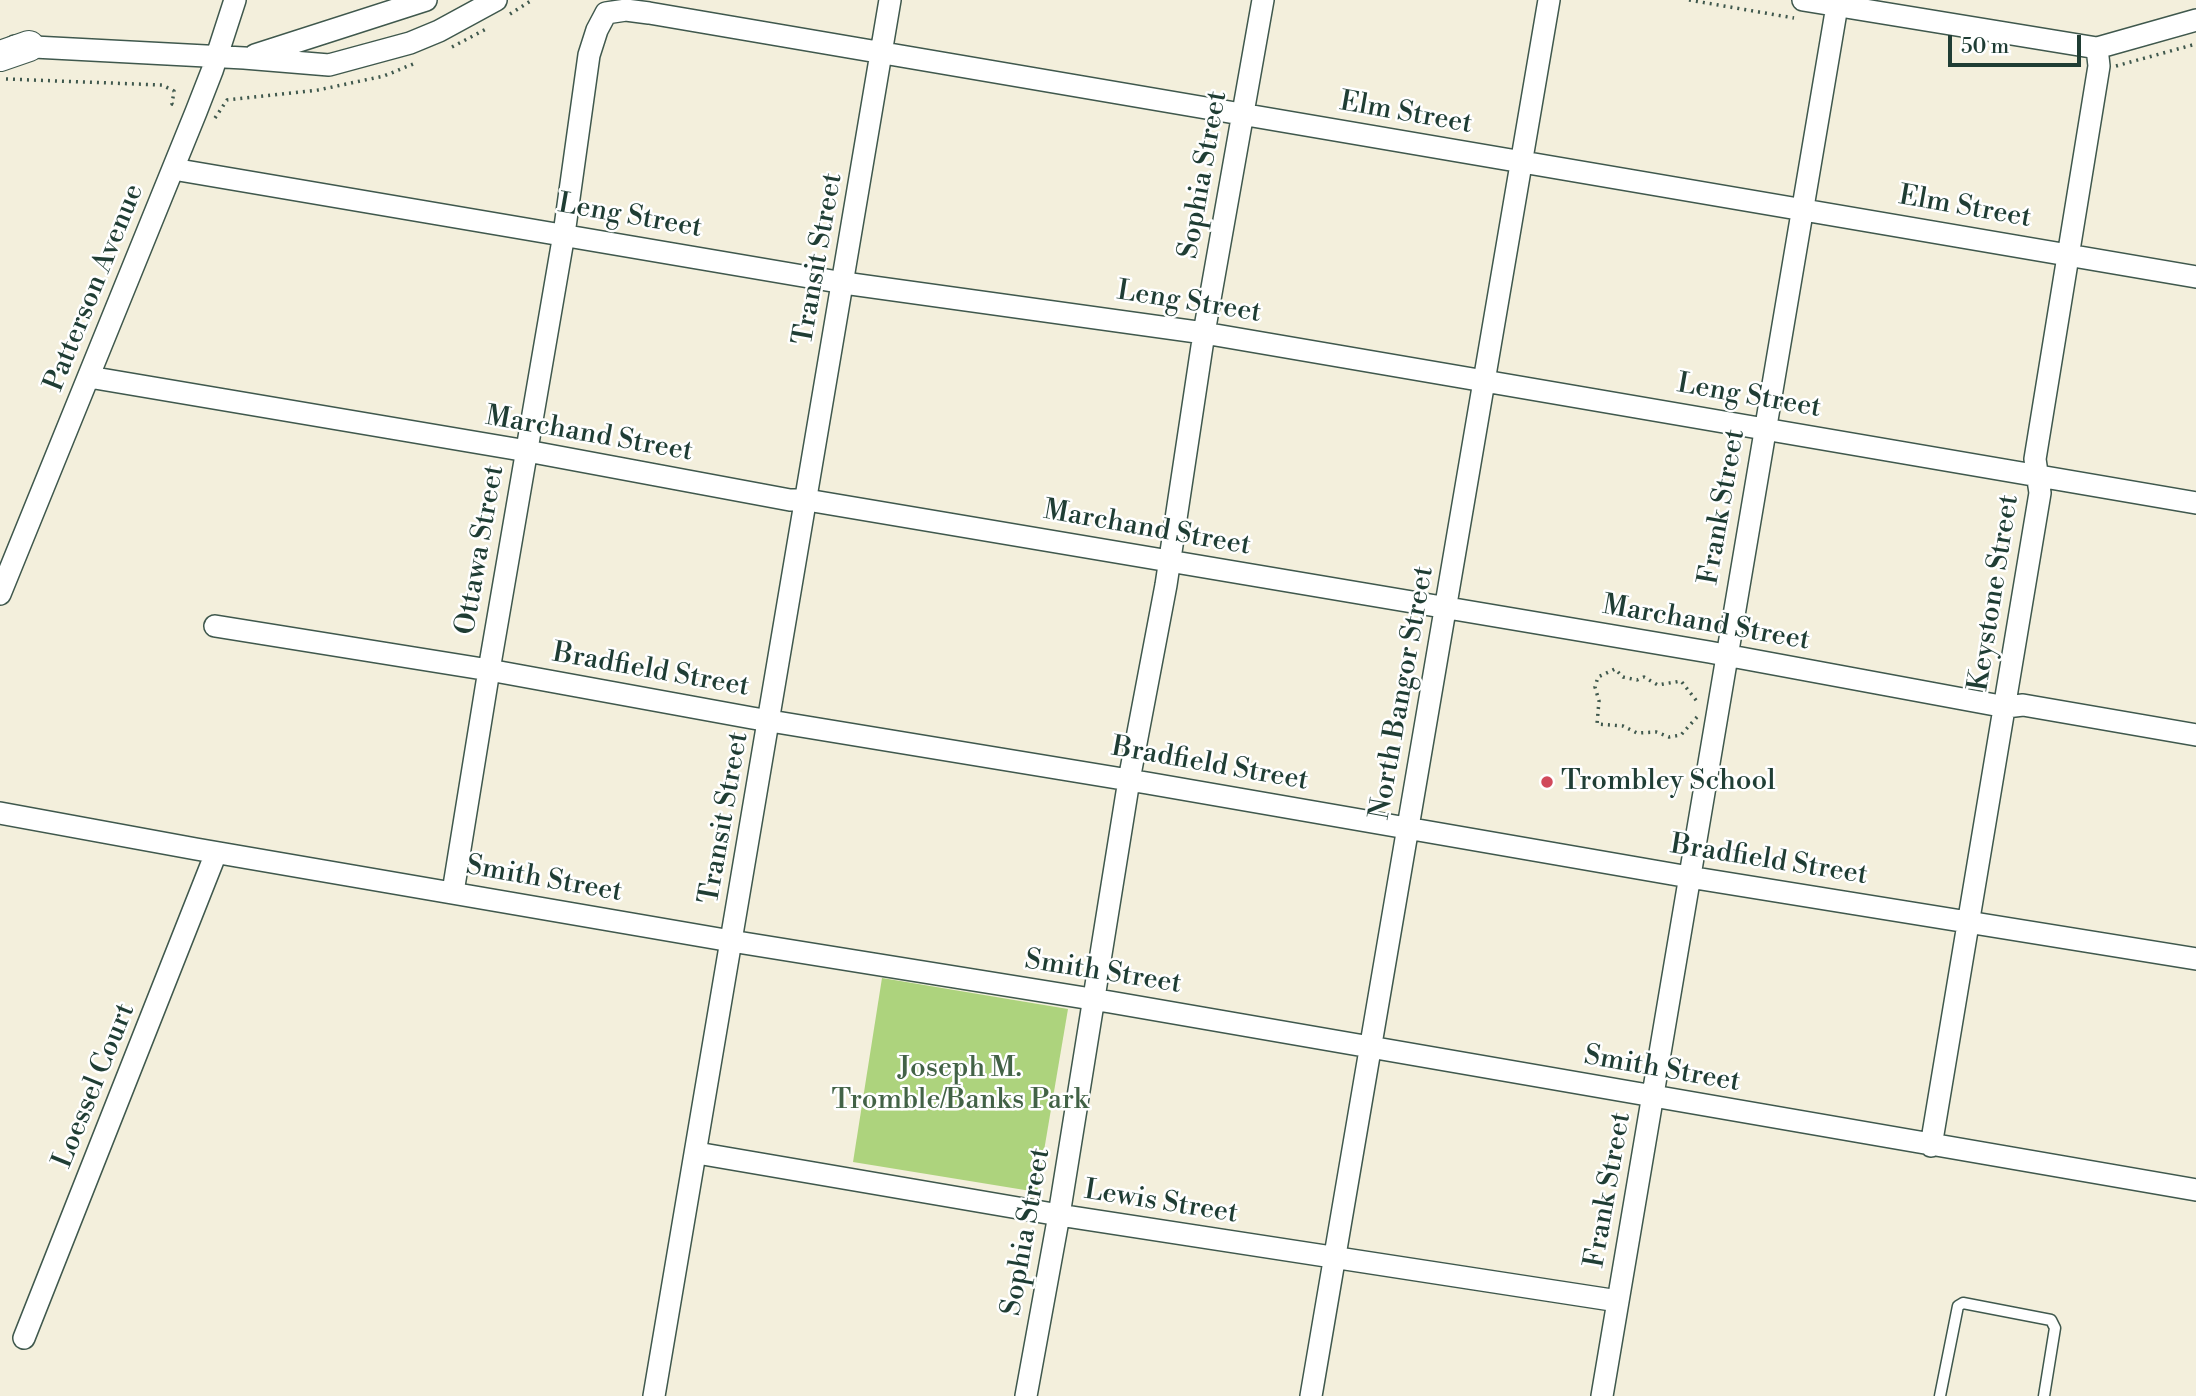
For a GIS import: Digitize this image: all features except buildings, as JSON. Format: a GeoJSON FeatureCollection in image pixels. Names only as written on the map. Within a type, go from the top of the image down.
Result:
{"type":"FeatureCollection","features":[{"type":"Feature","properties":{"kind":"main road"},"geometry":{"type":"LineString","coordinates":[[0,57],[14,46]]}},
{"type":"Feature","properties":{"kind":"street","name":"Patterson Avenue"},"geometry":{"type":"LineString","coordinates":[[0,594],[173,169],[217,57],[235,0]]}},
{"type":"Feature","properties":{"kind":"street"},"geometry":{"type":"LineString","coordinates":[[244,58],[426,0]]}},
{"type":"Feature","properties":{"kind":"street"},"geometry":{"type":"LineString","coordinates":[[14,46],[329,65],[410,43],[439,31],[496,0]]}},
{"type":"Feature","properties":{"kind":"street","name":"Transit Street"},"geometry":{"type":"LineString","coordinates":[[654,1396],[890,0]]}},
{"type":"Feature","properties":{"kind":"street","name":"Sophia Street"},"geometry":{"type":"LineString","coordinates":[[1026,1396],[1059,1215],[1129,780],[1169,561],[1204,333],[1263,0]]}},
{"type":"Feature","properties":{"kind":"street","name":"North Bangor Street"},"geometry":{"type":"LineString","coordinates":[[1311,1396],[1549,0]]}},
{"type":"Feature","properties":{"kind":"street"},"geometry":{"type":"LineString","coordinates":[[1802,0],[1837,3],[2097,48],[2196,19]]}},
{"type":"Feature","properties":{"kind":"street","name":"Frank Street"},"geometry":{"type":"LineString","coordinates":[[1602,1396],[1837,3]]}},
{"type":"Feature","properties":{"kind":"street","name":"Elm Street"},"geometry":{"type":"LineString","coordinates":[[606,13],[626,10],[649,13],[2196,277]]}},
{"type":"Feature","properties":{"kind":"street","name":"Ottawa Street"},"geometry":{"type":"LineString","coordinates":[[453,892],[564,234],[589,55],[606,13]]}},
{"type":"Feature","properties":{"kind":"street","name":"Keystone Street"},"geometry":{"type":"LineString","coordinates":[[1931,1146],[2040,493],[2035,459],[2099,66],[2097,48]]}},
{"type":"Feature","properties":{"kind":"street","name":"Leng Street"},"geometry":{"type":"LineString","coordinates":[[173,169],[844,283],[1204,333],[1485,379],[2196,503]]}},
{"type":"Feature","properties":{"kind":"street","name":"Marchand Street"},"geometry":{"type":"LineString","coordinates":[[89,377],[790,499],[1726,656],[2006,707],[2023,705],[2196,735]]}},
{"type":"Feature","properties":{"kind":"street","name":"Bradfield Street"},"geometry":{"type":"LineString","coordinates":[[215,625],[1689,877],[2196,959]]}},
{"type":"Feature","properties":{"kind":"street","name":"Smith Street"},"geometry":{"type":"LineString","coordinates":[[0,813],[216,853],[1093,1000],[2196,1190]]}},
{"type":"Feature","properties":{"kind":"street","name":"Loessel Court"},"geometry":{"type":"LineString","coordinates":[[24,1338],[216,853]]}},
{"type":"Feature","properties":{"kind":"street","name":"Lewis Street"},"geometry":{"type":"LineString","coordinates":[[697,1153],[1059,1215],[1618,1301]]}},
{"type":"Feature","properties":{"kind":"lane"},"geometry":{"type":"LineString","coordinates":[[1940,1396],[1959,1303],[2051,1320],[2056,1328],[2044,1396]]}},
{"type":"Feature","properties":{"kind":"path"},"geometry":{"type":"LineString","coordinates":[[1697,717],[1681,735],[1669,737],[1656,732],[1637,733],[1623,726],[1597,724],[1599,701],[1595,687],[1598,677],[1615,669],[1623,677],[1637,680],[1644,677],[1658,685],[1681,681],[1699,704]]}},
{"type":"Feature","properties":{"kind":"green space","name":"Joseph M. Tromble/Banks Park"},"geometry":{"type":"Polygon","coordinates":[[[882,978],[1068,1009],[1037,1192],[853,1162],[882,978]]]}},
{"type":"Feature","properties":{"kind":"place","name":"Trombley School"},"geometry":{"type":"Point","coordinates":[1547,782]}}]}
